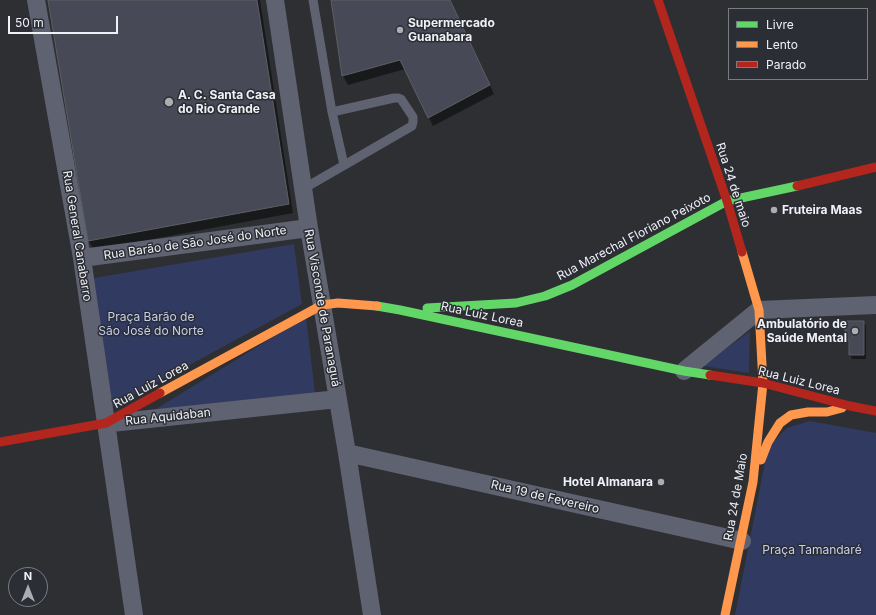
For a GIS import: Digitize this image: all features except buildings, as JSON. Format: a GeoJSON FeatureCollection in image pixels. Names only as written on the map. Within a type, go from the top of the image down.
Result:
{"type":"FeatureCollection","features":[{"type":"Feature","properties":{"kind":"main road","name":"Rua 24 de maio"},"geometry":{"type":"LineString","coordinates":[[658,0],[728,201],[759,310],[764,383]]}},
{"type":"Feature","properties":{"kind":"main road","name":"Rua Marechal Floriano Peixoto"},"geometry":{"type":"LineString","coordinates":[[400,310],[516,303],[545,296],[572,285],[728,201],[790,188],[876,167]]}},
{"type":"Feature","properties":{"kind":"main road","name":"Rua Luiz Lorea"},"geometry":{"type":"LineString","coordinates":[[106,423],[322,305],[338,303],[367,304],[400,310],[684,370],[764,383],[850,406],[876,411]]}},
{"type":"Feature","properties":{"kind":"main road","name":"Rua 24 de Maio"},"geometry":{"type":"LineString","coordinates":[[725,615],[742,541],[753,482],[764,383]]}},
{"type":"Feature","properties":{"kind":"main road"},"geometry":{"type":"LineString","coordinates":[[753,482],[768,442],[780,423],[791,415],[808,412],[827,412],[850,406]]}},
{"type":"Feature","properties":{"kind":"main road","name":"Rua Aquidaban"},"geometry":{"type":"LineString","coordinates":[[0,442],[106,423]]}},
{"type":"Feature","properties":{"kind":"street","name":"Rua General Canabarro"},"geometry":{"type":"LineString","coordinates":[[36,0],[82,258],[134,615]]}},
{"type":"Feature","properties":{"kind":"street","name":"Rua Visconde de Paranaguá"},"geometry":{"type":"LineString","coordinates":[[275,0],[309,228],[347,453],[372,615]]}},
{"type":"Feature","properties":{"kind":"street","name":"Rua Barão de São José do Norte"},"geometry":{"type":"LineString","coordinates":[[82,258],[309,228]]}},
{"type":"Feature","properties":{"kind":"street"},"geometry":{"type":"LineString","coordinates":[[684,370],[759,310],[876,305]]}},
{"type":"Feature","properties":{"kind":"street","name":"Rua Aquidaban"},"geometry":{"type":"LineString","coordinates":[[106,423],[338,399]]}},
{"type":"Feature","properties":{"kind":"street","name":"Rua 19 de Fevereiro"},"geometry":{"type":"LineString","coordinates":[[347,453],[742,541]]}},
{"type":"Feature","properties":{"kind":"lane"},"geometry":{"type":"LineString","coordinates":[[313,0],[332,112],[344,165]]}},
{"type":"Feature","properties":{"kind":"lane"},"geometry":{"type":"LineString","coordinates":[[303,189],[412,126],[413,122],[413,117],[401,99],[394,98],[332,112]]}},
{"type":"Feature","properties":{"kind":"green space","name":"Praça Barão de São José do Norte"},"geometry":{"type":"Polygon","coordinates":[[[294,244],[302,304],[110,408],[88,279],[294,244]]]}},
{"type":"Feature","properties":{"kind":"green space"},"geometry":{"type":"Polygon","coordinates":[[[306,317],[315,393],[151,412],[306,317]]]}},
{"type":"Feature","properties":{"kind":"green space"},"geometry":{"type":"Polygon","coordinates":[[[750,331],[749,373],[703,366],[750,331]]]}},
{"type":"Feature","properties":{"kind":"green space","name":"Praça Tamandaré"},"geometry":{"type":"Polygon","coordinates":[[[810,421],[876,433],[876,615],[735,615],[768,447],[787,428],[810,421]]]}},
{"type":"Feature","properties":{"kind":"traffic: fast"},"geometry":{"type":"LineString","coordinates":[[427,308],[516,303],[545,296],[572,285],[727,201],[797,186]]}},
{"type":"Feature","properties":{"kind":"traffic: fast"},"geometry":{"type":"LineString","coordinates":[[377,306],[684,371],[710,375]]}},
{"type":"Feature","properties":{"kind":"traffic: slow"},"geometry":{"type":"LineString","coordinates":[[725,615],[753,482],[763,383],[759,310],[742,252]]}},
{"type":"Feature","properties":{"kind":"traffic: slow"},"geometry":{"type":"LineString","coordinates":[[160,393],[322,305],[338,303],[377,306]]}},
{"type":"Feature","properties":{"kind":"traffic: slow"},"geometry":{"type":"LineString","coordinates":[[761,460],[768,442],[780,423],[791,415],[808,412],[827,412],[842,408]]}},
{"type":"Feature","properties":{"kind":"traffic: jam"},"geometry":{"type":"LineString","coordinates":[[658,0],[727,201],[742,252]]}},
{"type":"Feature","properties":{"kind":"traffic: jam"},"geometry":{"type":"LineString","coordinates":[[797,186],[876,167]]}},
{"type":"Feature","properties":{"kind":"traffic: jam"},"geometry":{"type":"LineString","coordinates":[[710,375],[763,383],[850,406],[876,411]]}},
{"type":"Feature","properties":{"kind":"traffic: jam"},"geometry":{"type":"LineString","coordinates":[[0,442],[106,423],[160,393]]}},
{"type":"Feature","properties":{"kind":"place","name":"Supermercado Guanabara"},"geometry":{"type":"Point","coordinates":[400,30]}},
{"type":"Feature","properties":{"kind":"place","name":"A. C. Santa Casa do Rio Grande"},"geometry":{"type":"Point","coordinates":[169,102]}},
{"type":"Feature","properties":{"kind":"place","name":"Fruteira Maas"},"geometry":{"type":"Point","coordinates":[774,210]}},
{"type":"Feature","properties":{"kind":"place","name":"Ambulatório de Saúde Mental"},"geometry":{"type":"Point","coordinates":[855,331]}},
{"type":"Feature","properties":{"kind":"place","name":"Hotel Almanara"},"geometry":{"type":"Point","coordinates":[661,482]}}]}
